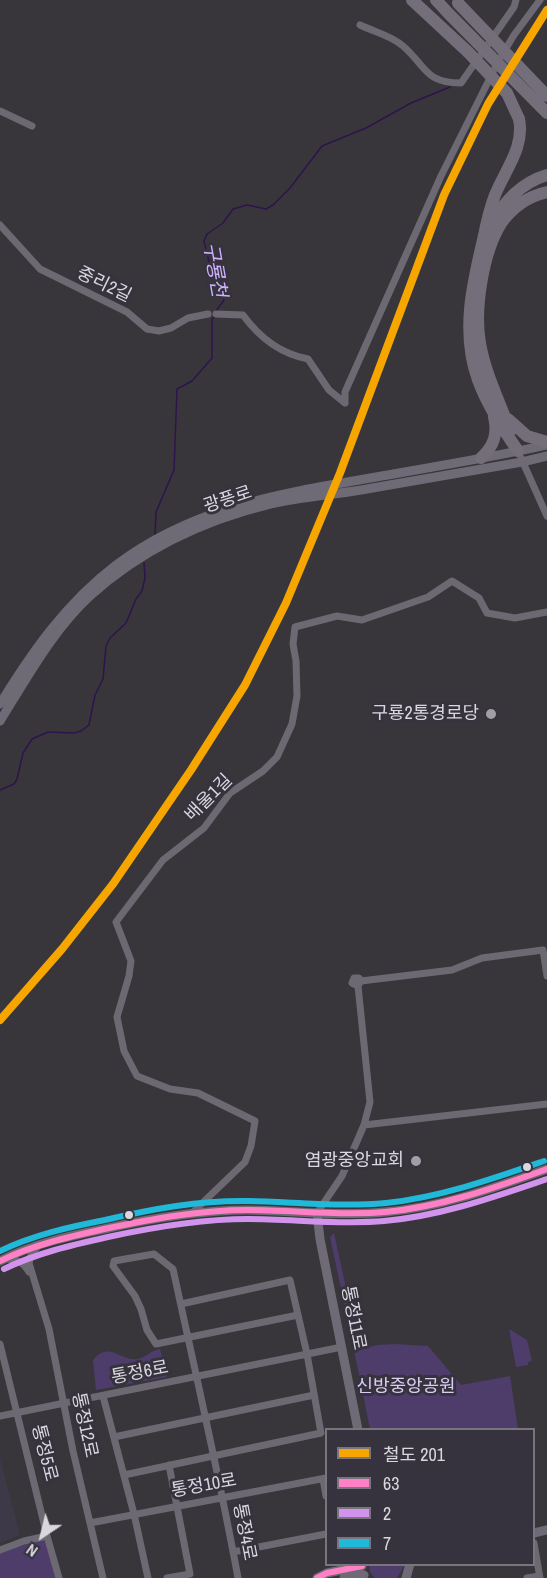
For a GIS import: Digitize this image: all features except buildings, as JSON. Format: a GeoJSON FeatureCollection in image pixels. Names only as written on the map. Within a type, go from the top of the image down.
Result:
{"type":"FeatureCollection","features":[{"type":"Feature","properties":{"kind":"highway"},"geometry":{"type":"LineString","coordinates":[[412,0],[446,29]]}},
{"type":"Feature","properties":{"kind":"highway"},"geometry":{"type":"LineString","coordinates":[[420,0],[507,93],[519,119],[520,141],[495,195],[482,242],[472,292],[469,330],[478,380],[520,457]]}},
{"type":"Feature","properties":{"kind":"highway"},"geometry":{"type":"LineString","coordinates":[[435,0],[547,113]]}},
{"type":"Feature","properties":{"kind":"highway"},"geometry":{"type":"LineString","coordinates":[[456,2],[547,94]]}},
{"type":"Feature","properties":{"kind":"highway"},"geometry":{"type":"LineString","coordinates":[[482,242],[496,216],[511,196],[526,183],[547,175]]}},
{"type":"Feature","properties":{"kind":"highway"},"geometry":{"type":"LineString","coordinates":[[520,457],[480,344],[478,314],[483,275],[494,238],[503,221],[528,199],[547,192]]}},
{"type":"Feature","properties":{"kind":"highway"},"geometry":{"type":"LineString","coordinates":[[482,458],[490,449],[495,437],[495,421],[490,405]]}},
{"type":"Feature","properties":{"kind":"highway"},"geometry":{"type":"LineString","coordinates":[[505,416],[527,436],[547,443]]}},
{"type":"Feature","properties":{"kind":"main road","name":"광풍로"},"geometry":{"type":"LineString","coordinates":[[0,721],[8,691],[65,623],[90,597],[124,569],[163,545],[207,524],[272,504],[345,492],[520,457],[547,443]]}},
{"type":"Feature","properties":{"kind":"main road","name":"광풍로"},"geometry":{"type":"LineString","coordinates":[[0,704],[29,658],[61,616],[86,591],[130,555],[182,526],[214,512],[275,495],[482,458],[547,456]]}},
{"type":"Feature","properties":{"kind":"main road"},"geometry":{"type":"LineString","coordinates":[[2,1259],[70,1236],[128,1223],[192,1213],[247,1210],[317,1214],[387,1212],[473,1196],[547,1168]]}},
{"type":"Feature","properties":{"kind":"main road","name":"통정11로"},"geometry":{"type":"LineString","coordinates":[[317,1214],[358,1428]]}},
{"type":"Feature","properties":{"kind":"main road"},"geometry":{"type":"LineString","coordinates":[[317,1578],[327,1574],[363,1571]]}},
{"type":"Feature","properties":{"kind":"main road"},"geometry":{"type":"LineString","coordinates":[[344,1578],[363,1571]]}},
{"type":"Feature","properties":{"kind":"street"},"geometry":{"type":"LineString","coordinates":[[360,25],[403,45],[435,79],[444,83],[461,83],[514,7],[516,0]]}},
{"type":"Feature","properties":{"kind":"street"},"geometry":{"type":"LineString","coordinates":[[216,314],[243,315],[258,332],[283,351],[308,359],[329,390],[345,403],[345,392],[441,176],[499,60],[540,0]]}},
{"type":"Feature","properties":{"kind":"street"},"geometry":{"type":"LineString","coordinates":[[0,119],[3,112],[32,126]]}},
{"type":"Feature","properties":{"kind":"street","name":"중리2길"},"geometry":{"type":"LineString","coordinates":[[0,225],[40,269],[128,312],[147,329],[159,331],[171,328],[188,318],[208,314]]}},
{"type":"Feature","properties":{"kind":"street"},"geometry":{"type":"LineString","coordinates":[[520,457],[547,516]]}},
{"type":"Feature","properties":{"kind":"street","name":"배울1길"},"geometry":{"type":"LineString","coordinates":[[192,1213],[245,1162],[251,1146],[255,1120],[198,1094],[170,1089],[137,1076],[123,1051],[117,1017],[129,976],[130,961],[116,922],[163,860],[204,828],[230,793],[263,771],[277,757],[291,724],[297,696],[296,662],[292,644],[295,627],[337,616],[362,620],[428,597],[452,581],[479,598],[487,613],[515,618],[547,612]]}},
{"type":"Feature","properties":{"kind":"street"},"geometry":{"type":"LineString","coordinates":[[317,1214],[342,1176],[364,1125],[370,1102],[360,984],[452,970],[482,958],[543,950],[547,976]]}},
{"type":"Feature","properties":{"kind":"street"},"geometry":{"type":"LineString","coordinates":[[364,1125],[547,1104]]}},
{"type":"Feature","properties":{"kind":"street"},"geometry":{"type":"LineString","coordinates":[[34,1279],[29,1263],[31,1255],[38,1246]]}},
{"type":"Feature","properties":{"kind":"street","name":"통정6로"},"geometry":{"type":"LineString","coordinates":[[197,1377],[188,1339],[173,1269],[154,1254],[114,1262],[113,1266],[141,1309],[147,1330],[156,1344],[188,1339],[298,1315]]}},
{"type":"Feature","properties":{"kind":"street"},"geometry":{"type":"LineString","coordinates":[[2,1259],[17,1260],[23,1263],[34,1279]]}},
{"type":"Feature","properties":{"kind":"street","name":"통정12로"},"geometry":{"type":"LineString","coordinates":[[34,1279],[49,1329],[103,1578]]}},
{"type":"Feature","properties":{"kind":"street"},"geometry":{"type":"LineString","coordinates":[[124,1475],[321,1433],[307,1354],[290,1280],[181,1304]]}},
{"type":"Feature","properties":{"kind":"street"},"geometry":{"type":"LineString","coordinates":[[0,1344],[18,1413]]}},
{"type":"Feature","properties":{"kind":"street","name":"통정6로"},"geometry":{"type":"LineString","coordinates":[[0,1416],[342,1347]]}},
{"type":"Feature","properties":{"kind":"street","name":"통정4로"},"geometry":{"type":"LineString","coordinates":[[197,1377],[238,1578]]}},
{"type":"Feature","properties":{"kind":"street"},"geometry":{"type":"LineString","coordinates":[[114,1437],[314,1395]]}},
{"type":"Feature","properties":{"kind":"street","name":"통정12로"},"geometry":{"type":"LineString","coordinates":[[103,1396],[148,1578]]}},
{"type":"Feature","properties":{"kind":"street","name":"통정5로"},"geometry":{"type":"LineString","coordinates":[[18,1413],[59,1578]]}},
{"type":"Feature","properties":{"kind":"street"},"geometry":{"type":"LineString","coordinates":[[167,1578],[190,1574],[169,1465]]}},
{"type":"Feature","properties":{"kind":"street","name":"통정10로"},"geometry":{"type":"LineString","coordinates":[[90,1523],[325,1478]]}},
{"type":"Feature","properties":{"kind":"street"},"geometry":{"type":"LineString","coordinates":[[233,1552],[325,1534]]}},
{"type":"Feature","properties":{"kind":"street"},"geometry":{"type":"LineString","coordinates":[[0,1550],[47,1536]]}},
{"type":"Feature","properties":{"kind":"street"},"geometry":{"type":"LineString","coordinates":[[527,1578],[540,1577],[535,1549]]}},
{"type":"Feature","properties":{"kind":"shaded area"},"geometry":{"type":"Polygon","coordinates":[[[0,1458],[20,1535],[0,1543],[0,1458]]]}},
{"type":"Feature","properties":{"kind":"green space"},"geometry":{"type":"Polygon","coordinates":[[[334,1233],[357,1339],[352,1340],[330,1237],[334,1233]]]}},
{"type":"Feature","properties":{"kind":"green space"},"geometry":{"type":"Polygon","coordinates":[[[509,1329],[527,1340],[532,1361],[528,1362],[528,1365],[516,1367],[509,1329]]]}},
{"type":"Feature","properties":{"kind":"green space","name":"신방중앙공원"},"geometry":{"type":"Polygon","coordinates":[[[378,1345],[428,1346],[461,1385],[510,1376],[518,1428],[370,1428],[354,1350],[378,1345]]]}},
{"type":"Feature","properties":{"kind":"green space"},"geometry":{"type":"Polygon","coordinates":[[[160,1349],[167,1377],[96,1390],[93,1360],[99,1354],[110,1352],[126,1358],[138,1359],[160,1349]]]}},
{"type":"Feature","properties":{"kind":"green space"},"geometry":{"type":"Polygon","coordinates":[[[45,1539],[56,1578],[0,1578],[0,1552],[45,1539]]]}},
{"type":"Feature","properties":{"kind":"green space"},"geometry":{"type":"Polygon","coordinates":[[[369,1566],[404,1566],[397,1578],[375,1578],[370,1572],[369,1566]]]}},
{"type":"Feature","properties":{"kind":"waterway","name":"구룡천"},"geometry":{"type":"LineString","coordinates":[[216,311],[224,300],[216,268],[209,262],[204,241],[207,234],[223,223],[233,209],[247,205],[266,209],[290,188],[322,146],[366,128],[411,103],[450,87]]}},
{"type":"Feature","properties":{"kind":"waterway","name":"구룡천"},"geometry":{"type":"LineString","coordinates":[[155,536],[156,512],[174,470],[177,389],[192,381],[212,358],[212,320],[214,316]]}},
{"type":"Feature","properties":{"kind":"waterway","name":"구룡천"},"geometry":{"type":"LineString","coordinates":[[0,790],[14,784],[23,753],[32,739],[48,732],[74,733],[89,725],[95,695],[103,679],[106,646],[110,638],[126,623],[142,591],[145,578],[144,563]]}},
{"type":"Feature","properties":{"kind":"rail line","name":"201"},"geometry":{"type":"LineString","coordinates":[[0,1020],[62,949],[113,884],[191,770],[245,685],[286,603],[340,473],[444,195],[488,104],[547,10]]}},
{"type":"Feature","properties":{"kind":"transit line","name":"7"},"geometry":{"type":"LineString","coordinates":[[0,1251],[25,1240],[65,1229],[176,1206],[231,1201],[352,1205],[406,1200],[466,1186],[544,1161]]}},
{"type":"Feature","properties":{"kind":"transit line","name":"63"},"geometry":{"type":"LineString","coordinates":[[0,1261],[38,1246],[77,1235],[194,1213],[230,1210],[368,1213],[426,1206],[467,1196],[547,1169]]}},
{"type":"Feature","properties":{"kind":"transit line","name":"2"},"geometry":{"type":"LineString","coordinates":[[4,1269],[29,1258],[68,1246],[160,1227],[230,1219],[384,1221],[426,1215],[467,1205],[547,1179]]}},
{"type":"Feature","properties":{"kind":"transit line","name":"63"},"geometry":{"type":"LineString","coordinates":[[317,1578],[327,1573],[362,1566]]}},
{"type":"Feature","properties":{"kind":"place","name":"구룡2통경로당"},"geometry":{"type":"Point","coordinates":[491,714]}},
{"type":"Feature","properties":{"kind":"place","name":"염광중앙교회"},"geometry":{"type":"Point","coordinates":[416,1161]}}]}
